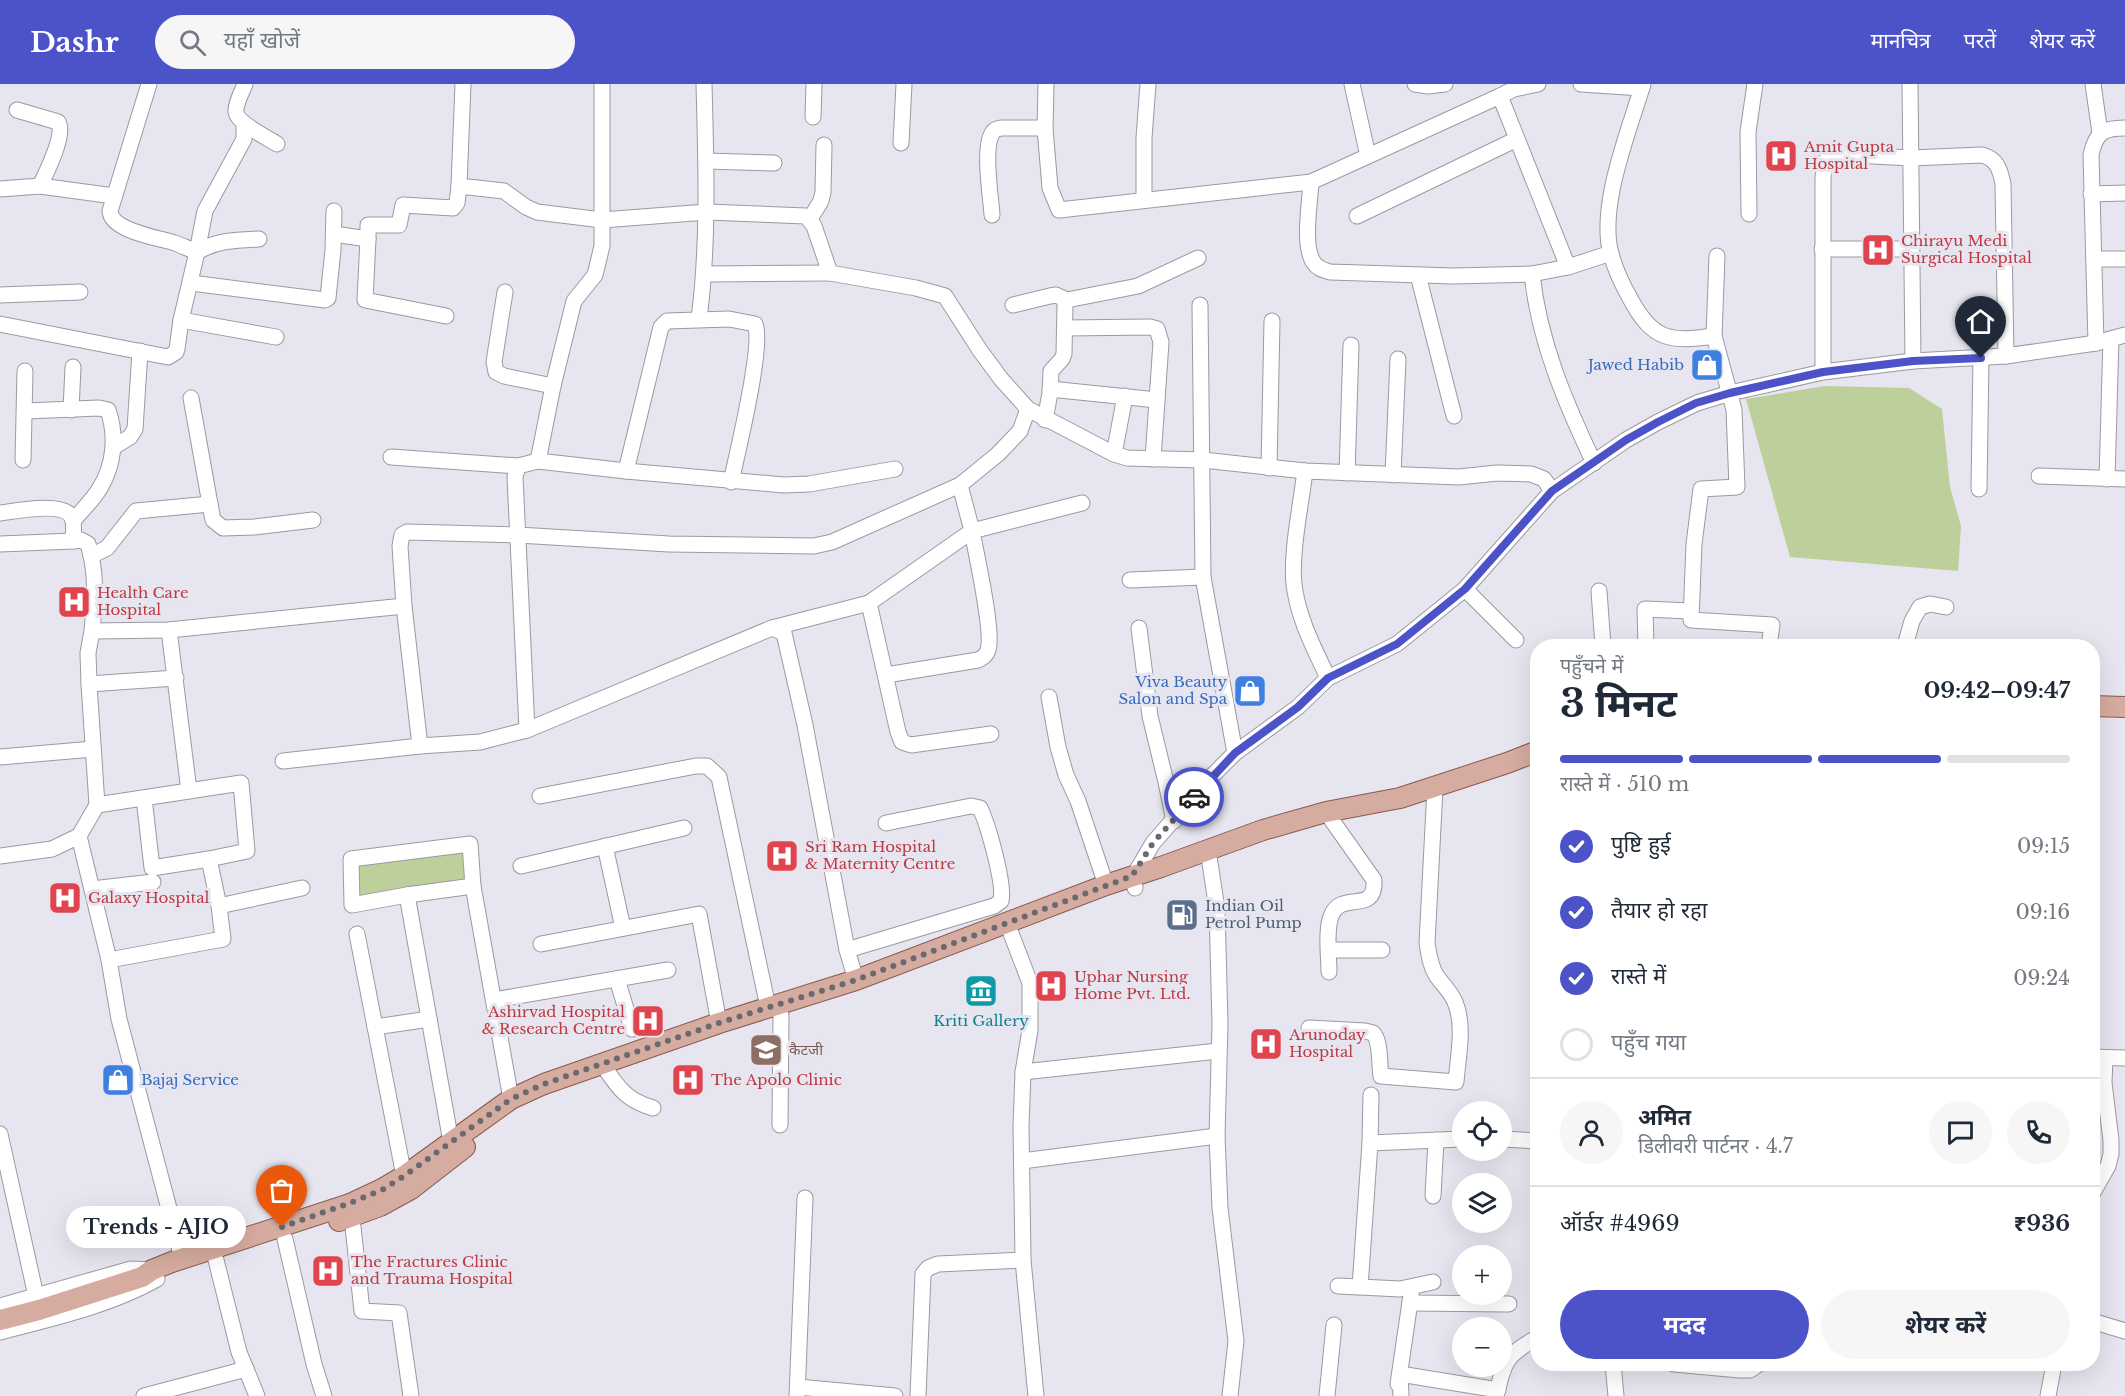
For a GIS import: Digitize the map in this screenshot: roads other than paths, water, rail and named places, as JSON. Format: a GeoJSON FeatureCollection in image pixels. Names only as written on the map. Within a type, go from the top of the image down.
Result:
{"type":"FeatureCollection","features":[{"type":"Feature","properties":{"kind":"main road"},"geometry":{"type":"LineString","coordinates":[[2100,706],[2125,707]]}},
{"type":"Feature","properties":{"kind":"main road"},"geometry":{"type":"LineString","coordinates":[[2100,718],[2125,718]]}},
{"type":"Feature","properties":{"kind":"main road"},"geometry":{"type":"LineString","coordinates":[[1434,795],[1530,754]]}},
{"type":"Feature","properties":{"kind":"main road"},"geometry":{"type":"LineString","coordinates":[[0,1320],[143,1277],[216,1260],[285,1239],[351,1210],[404,1176],[511,1099],[544,1084],[706,1042],[775,1011],[856,980],[1209,856],[1263,830],[1400,798],[1434,795],[1530,764]]}},
{"type":"Feature","properties":{"kind":"main road"},"geometry":{"type":"LineString","coordinates":[[143,1277],[183,1258],[351,1210],[380,1206],[411,1189],[517,1108],[605,1068],[719,1023],[775,1011],[903,976],[1106,885],[1134,882]]}},
{"type":"Feature","properties":{"kind":"street"},"geometry":{"type":"LineString","coordinates":[[149,84],[114,196],[110,216],[121,226],[197,252],[211,244],[228,240],[259,239]]}},
{"type":"Feature","properties":{"kind":"street"},"geometry":{"type":"LineString","coordinates":[[245,84],[235,110],[237,116],[277,144]]}},
{"type":"Feature","properties":{"kind":"street"},"geometry":{"type":"LineString","coordinates":[[446,316],[365,300],[368,225],[399,225],[403,205],[453,208],[457,203],[463,84]]}},
{"type":"Feature","properties":{"kind":"street"},"geometry":{"type":"LineString","coordinates":[[538,461],[553,386],[574,301],[595,275],[602,246],[602,84]]}},
{"type":"Feature","properties":{"kind":"street"},"geometry":{"type":"LineString","coordinates":[[699,319],[705,274],[707,212],[704,84]]}},
{"type":"Feature","properties":{"kind":"street"},"geometry":{"type":"LineString","coordinates":[[813,117],[814,84]]}},
{"type":"Feature","properties":{"kind":"street"},"geometry":{"type":"LineString","coordinates":[[901,143],[904,84]]}},
{"type":"Feature","properties":{"kind":"street"},"geometry":{"type":"LineString","coordinates":[[1046,84],[1045,128],[1050,188],[1059,210],[1311,182],[1500,96],[1521,87],[1538,84]]}},
{"type":"Feature","properties":{"kind":"street"},"geometry":{"type":"LineString","coordinates":[[1144,200],[1144,138],[1148,84]]}},
{"type":"Feature","properties":{"kind":"street"},"geometry":{"type":"LineString","coordinates":[[1352,84],[1368,156]]}},
{"type":"Feature","properties":{"kind":"street"},"geometry":{"type":"LineString","coordinates":[[1415,84],[1428,86],[1445,84]]}},
{"type":"Feature","properties":{"kind":"street"},"geometry":{"type":"LineString","coordinates":[[1581,84],[1642,86],[1613,186],[1608,221],[1611,253],[1625,289],[1646,325],[1663,335],[1690,340],[1714,336]]}},
{"type":"Feature","properties":{"kind":"street"},"geometry":{"type":"LineString","coordinates":[[1749,214],[1748,132],[1755,84]]}},
{"type":"Feature","properties":{"kind":"street"},"geometry":{"type":"LineString","coordinates":[[1910,84],[1913,361]]}},
{"type":"Feature","properties":{"kind":"street"},"geometry":{"type":"LineString","coordinates":[[2093,84],[2100,133]]}},
{"type":"Feature","properties":{"kind":"street"},"geometry":{"type":"LineString","coordinates":[[1500,96],[1568,267]]}},
{"type":"Feature","properties":{"kind":"street"},"geometry":{"type":"LineString","coordinates":[[17,110],[58,122],[61,125],[52,159],[40,186]]}},
{"type":"Feature","properties":{"kind":"street"},"geometry":{"type":"LineString","coordinates":[[0,324],[168,357],[173,355],[177,349],[181,320],[205,211],[244,139],[244,123]]}},
{"type":"Feature","properties":{"kind":"street"},"geometry":{"type":"LineString","coordinates":[[992,215],[988,161],[991,135],[994,130],[1045,128]]}},
{"type":"Feature","properties":{"kind":"street"},"geometry":{"type":"LineString","coordinates":[[2107,479],[2111,339],[2094,259],[2091,155],[2093,143],[2100,133],[2109,128],[2125,128]]}},
{"type":"Feature","properties":{"kind":"street"},"geometry":{"type":"LineString","coordinates":[[1357,216],[1517,140]]}},
{"type":"Feature","properties":{"kind":"street"},"geometry":{"type":"LineString","coordinates":[[810,219],[824,192],[824,145]]}},
{"type":"Feature","properties":{"kind":"street"},"geometry":{"type":"LineString","coordinates":[[1823,372],[1823,178],[1826,159],[1830,155],[1911,158],[1982,155],[1991,157],[1998,164],[2003,184],[2006,356]]}},
{"type":"Feature","properties":{"kind":"street"},"geometry":{"type":"LineString","coordinates":[[706,161],[774,163]]}},
{"type":"Feature","properties":{"kind":"street"},"geometry":{"type":"LineString","coordinates":[[1311,182],[1308,251],[1320,269],[1330,272],[1418,275],[1532,274],[1568,267],[1611,253]]}},
{"type":"Feature","properties":{"kind":"street"},"geometry":{"type":"LineString","coordinates":[[0,189],[40,186],[114,196]]}},
{"type":"Feature","properties":{"kind":"street"},"geometry":{"type":"LineString","coordinates":[[459,186],[504,191],[537,212],[602,220],[707,212],[806,216],[810,219],[830,273]]}},
{"type":"Feature","properties":{"kind":"street"},"geometry":{"type":"LineString","coordinates":[[2091,194],[2125,193]]}},
{"type":"Feature","properties":{"kind":"street"},"geometry":{"type":"LineString","coordinates":[[190,283],[325,300],[328,298],[332,266],[334,211]]}},
{"type":"Feature","properties":{"kind":"street"},"geometry":{"type":"LineString","coordinates":[[334,234],[368,239]]}},
{"type":"Feature","properties":{"kind":"street"},"geometry":{"type":"LineString","coordinates":[[1822,249],[1911,249]]}},
{"type":"Feature","properties":{"kind":"street"},"geometry":{"type":"LineString","coordinates":[[1717,256],[1714,336],[1730,393],[1736,432],[1737,487],[1701,489],[1694,544],[1691,620],[1772,625],[1770,639]]}},
{"type":"Feature","properties":{"kind":"street"},"geometry":{"type":"LineString","coordinates":[[1013,305],[1056,295],[1067,300],[1138,286],[1198,258]]}},
{"type":"Feature","properties":{"kind":"street"},"geometry":{"type":"LineString","coordinates":[[2094,259],[2125,259]]}},
{"type":"Feature","properties":{"kind":"street"},"geometry":{"type":"LineString","coordinates":[[705,274],[830,273],[916,288],[945,296],[979,349],[1028,410],[1114,454],[1127,458],[1203,460],[1305,471],[1393,475],[1459,477],[1497,473],[1531,474],[1544,479],[1552,491]]}},
{"type":"Feature","properties":{"kind":"street"},"geometry":{"type":"LineString","coordinates":[[1532,274],[1535,306],[1554,372],[1594,463]]}},
{"type":"Feature","properties":{"kind":"street"},"geometry":{"type":"LineString","coordinates":[[1418,275],[1454,416]]}},
{"type":"Feature","properties":{"kind":"street"},"geometry":{"type":"LineString","coordinates":[[0,295],[80,292]]}},
{"type":"Feature","properties":{"kind":"street"},"geometry":{"type":"LineString","coordinates":[[505,292],[494,362],[496,372],[504,376],[553,386]]}},
{"type":"Feature","properties":{"kind":"street"},"geometry":{"type":"LineString","coordinates":[[1045,420],[1051,371],[1064,354],[1067,300]]}},
{"type":"Feature","properties":{"kind":"street"},"geometry":{"type":"LineString","coordinates":[[1200,305],[1203,577],[1235,753]]}},
{"type":"Feature","properties":{"kind":"street"},"geometry":{"type":"LineString","coordinates":[[626,471],[661,327],[667,321],[729,319],[750,322],[755,324],[757,329],[748,401],[730,482]]}},
{"type":"Feature","properties":{"kind":"street"},"geometry":{"type":"LineString","coordinates":[[181,320],[276,338]]}},
{"type":"Feature","properties":{"kind":"street"},"geometry":{"type":"LineString","coordinates":[[1269,468],[1272,321]]}},
{"type":"Feature","properties":{"kind":"street"},"geometry":{"type":"LineString","coordinates":[[1065,328],[1150,327],[1157,329],[1161,342],[1153,459]]}},
{"type":"Feature","properties":{"kind":"street"},"geometry":{"type":"LineString","coordinates":[[1134,882],[1153,843],[1207,781],[1235,753],[1298,707],[1328,678],[1397,644],[1465,589],[1552,491],[1626,440],[1658,422],[1696,403],[1823,372],[1913,361],[2006,356],[2111,339]]}},
{"type":"Feature","properties":{"kind":"street"},"geometry":{"type":"LineString","coordinates":[[1347,473],[1351,345]]}},
{"type":"Feature","properties":{"kind":"street"},"geometry":{"type":"LineString","coordinates":[[115,446],[130,437],[135,429],[140,351]]}},
{"type":"Feature","properties":{"kind":"street"},"geometry":{"type":"LineString","coordinates":[[1979,489],[1981,358]]}},
{"type":"Feature","properties":{"kind":"street"},"geometry":{"type":"LineString","coordinates":[[1393,475],[1398,359]]}},
{"type":"Feature","properties":{"kind":"street"},"geometry":{"type":"LineString","coordinates":[[71,410],[73,367]]}},
{"type":"Feature","properties":{"kind":"street"},"geometry":{"type":"LineString","coordinates":[[23,460],[25,371]]}},
{"type":"Feature","properties":{"kind":"street"},"geometry":{"type":"LineString","coordinates":[[1050,389],[1156,400]]}},
{"type":"Feature","properties":{"kind":"street"},"geometry":{"type":"LineString","coordinates":[[1114,454],[1125,396]]}},
{"type":"Feature","properties":{"kind":"street"},"geometry":{"type":"LineString","coordinates":[[191,398],[213,520],[223,528],[314,520]]}},
{"type":"Feature","properties":{"kind":"street"},"geometry":{"type":"LineString","coordinates":[[25,411],[99,408],[108,411],[115,446],[100,489],[73,520]]}},
{"type":"Feature","properties":{"kind":"street"},"geometry":{"type":"LineString","coordinates":[[420,746],[404,606],[400,546],[402,535],[407,532],[518,535],[669,544],[814,546],[832,542],[960,484],[998,454],[1020,431],[1028,410]]}},
{"type":"Feature","properties":{"kind":"street"},"geometry":{"type":"LineString","coordinates":[[391,457],[518,466],[538,461],[730,482],[784,485],[809,484],[895,470]]}},
{"type":"Feature","properties":{"kind":"street"},"geometry":{"type":"LineString","coordinates":[[518,466],[515,477],[527,730]]}},
{"type":"Feature","properties":{"kind":"street"},"geometry":{"type":"LineString","coordinates":[[1305,471],[1294,562],[1294,588],[1304,625],[1328,678]]}},
{"type":"Feature","properties":{"kind":"street"},"geometry":{"type":"LineString","coordinates":[[2039,476],[2125,479]]}},
{"type":"Feature","properties":{"kind":"street"},"geometry":{"type":"LineString","coordinates":[[886,675],[978,660],[986,655],[989,648],[987,617],[972,531],[960,484]]}},
{"type":"Feature","properties":{"kind":"street"},"geometry":{"type":"LineString","coordinates":[[283,761],[480,742],[527,730],[772,628],[869,603],[972,531],[1082,503]]}},
{"type":"Feature","properties":{"kind":"street"},"geometry":{"type":"LineString","coordinates":[[91,556],[107,548],[136,511],[210,504]]}},
{"type":"Feature","properties":{"kind":"street"},"geometry":{"type":"LineString","coordinates":[[0,513],[53,508],[68,512],[73,520],[73,541]]}},
{"type":"Feature","properties":{"kind":"street"},"geometry":{"type":"LineString","coordinates":[[0,544],[73,541],[84,541],[88,544],[94,566],[92,631],[88,653],[96,805],[79,836],[51,849],[0,856]]}},
{"type":"Feature","properties":{"kind":"street"},"geometry":{"type":"LineString","coordinates":[[1130,580],[1203,577]]}},
{"type":"Feature","properties":{"kind":"street"},"geometry":{"type":"LineString","coordinates":[[1465,589],[1516,640]]}},
{"type":"Feature","properties":{"kind":"street"},"geometry":{"type":"LineString","coordinates":[[1599,591],[1602,639]]}},
{"type":"Feature","properties":{"kind":"street"},"geometry":{"type":"LineString","coordinates":[[869,603],[902,742],[910,745],[991,734]]}},
{"type":"Feature","properties":{"kind":"street"},"geometry":{"type":"LineString","coordinates":[[1907,639],[1912,621],[1920,607],[1930,604],[1946,607]]}},
{"type":"Feature","properties":{"kind":"street"},"geometry":{"type":"LineString","coordinates":[[92,631],[170,630],[404,606]]}},
{"type":"Feature","properties":{"kind":"street"},"geometry":{"type":"LineString","coordinates":[[1646,639],[1645,609],[1690,611]]}},
{"type":"Feature","properties":{"kind":"street"},"geometry":{"type":"LineString","coordinates":[[772,628],[784,633],[805,725],[847,950],[856,980]]}},
{"type":"Feature","properties":{"kind":"street"},"geometry":{"type":"LineString","coordinates":[[1139,628],[1150,716],[1174,821]]}},
{"type":"Feature","properties":{"kind":"street"},"geometry":{"type":"LineString","coordinates":[[170,630],[189,791]]}},
{"type":"Feature","properties":{"kind":"street"},"geometry":{"type":"LineString","coordinates":[[89,684],[176,678]]}},
{"type":"Feature","properties":{"kind":"street"},"geometry":{"type":"LineString","coordinates":[[1049,697],[1058,747],[1066,774],[1106,885]]}},
{"type":"Feature","properties":{"kind":"street"},"geometry":{"type":"LineString","coordinates":[[0,757],[93,749]]}},
{"type":"Feature","properties":{"kind":"street"},"geometry":{"type":"LineString","coordinates":[[540,796],[696,766],[707,766],[719,777],[775,1011],[780,1125]]}},
{"type":"Feature","properties":{"kind":"street"},"geometry":{"type":"LineString","coordinates":[[96,805],[241,783],[247,851],[152,868],[144,798]]}},
{"type":"Feature","properties":{"kind":"street"},"geometry":{"type":"LineString","coordinates":[[1309,1028],[1373,1033],[1378,1042],[1381,1076],[1456,1082],[1459,1046],[1457,1009],[1455,1002],[1430,963],[1427,943],[1434,795]]}},
{"type":"Feature","properties":{"kind":"street"},"geometry":{"type":"LineString","coordinates":[[847,950],[994,906],[1001,901],[1002,887],[985,819],[980,808],[971,806],[886,823]]}},
{"type":"Feature","properties":{"kind":"street"},"geometry":{"type":"LineString","coordinates":[[1329,816],[1374,880],[1374,889],[1370,897],[1362,902],[1340,905],[1332,913],[1329,924],[1329,972]]}},
{"type":"Feature","properties":{"kind":"street"},"geometry":{"type":"LineString","coordinates":[[520,866],[684,828]]}},
{"type":"Feature","properties":{"kind":"street"},"geometry":{"type":"LineString","coordinates":[[79,836],[110,960],[119,1019],[183,1258]]}},
{"type":"Feature","properties":{"kind":"street"},"geometry":{"type":"LineString","coordinates":[[473,886],[352,905],[351,859],[470,844],[473,886],[511,1099]]}},
{"type":"Feature","properties":{"kind":"street"},"geometry":{"type":"LineString","coordinates":[[605,846],[623,928]]}},
{"type":"Feature","properties":{"kind":"street"},"geometry":{"type":"LineString","coordinates":[[1209,856],[1217,909],[1220,1024],[1217,1136],[1220,1208],[1236,1341],[1230,1396]]}},
{"type":"Feature","properties":{"kind":"street"},"geometry":{"type":"LineString","coordinates":[[110,960],[224,939],[209,859]]}},
{"type":"Feature","properties":{"kind":"street"},"geometry":{"type":"LineString","coordinates":[[92,889],[153,882]]}},
{"type":"Feature","properties":{"kind":"street"},"geometry":{"type":"LineString","coordinates":[[219,906],[302,888]]}},
{"type":"Feature","properties":{"kind":"street"},"geometry":{"type":"LineString","coordinates":[[408,896],[451,1142]]}},
{"type":"Feature","properties":{"kind":"street"},"geometry":{"type":"LineString","coordinates":[[541,944],[699,914],[719,1023]]}},
{"type":"Feature","properties":{"kind":"street"},"geometry":{"type":"LineString","coordinates":[[1009,928],[1030,983],[1030,1030],[1023,1072],[1023,1260],[1035,1396]]}},
{"type":"Feature","properties":{"kind":"street"},"geometry":{"type":"LineString","coordinates":[[357,934],[404,1176]]}},
{"type":"Feature","properties":{"kind":"street"},"geometry":{"type":"LineString","coordinates":[[1329,950],[1382,950]]}},
{"type":"Feature","properties":{"kind":"street"},"geometry":{"type":"LineString","coordinates":[[494,1000],[668,970]]}},
{"type":"Feature","properties":{"kind":"street"},"geometry":{"type":"LineString","coordinates":[[617,979],[632,1029]]}},
{"type":"Feature","properties":{"kind":"street"},"geometry":{"type":"LineString","coordinates":[[375,1027],[429,1019]]}},
{"type":"Feature","properties":{"kind":"street"},"geometry":{"type":"LineString","coordinates":[[1023,1072],[1218,1051]]}},
{"type":"Feature","properties":{"kind":"street"},"geometry":{"type":"LineString","coordinates":[[2100,1058],[2125,1058]]}},
{"type":"Feature","properties":{"kind":"street"},"geometry":{"type":"LineString","coordinates":[[2100,1063],[2111,1140],[2108,1166],[2100,1180]]}},
{"type":"Feature","properties":{"kind":"street"},"geometry":{"type":"LineString","coordinates":[[605,1068],[623,1094],[637,1104],[653,1108]]}},
{"type":"Feature","properties":{"kind":"street"},"geometry":{"type":"LineString","coordinates":[[1360,1287],[1371,1095]]}},
{"type":"Feature","properties":{"kind":"street"},"geometry":{"type":"LineString","coordinates":[[0,1134],[36,1296]]}},
{"type":"Feature","properties":{"kind":"street"},"geometry":{"type":"LineString","coordinates":[[1022,1161],[1217,1136]]}},
{"type":"Feature","properties":{"kind":"street"},"geometry":{"type":"LineString","coordinates":[[1370,1143],[1452,1139]]}},
{"type":"Feature","properties":{"kind":"street"},"geometry":{"type":"LineString","coordinates":[[1433,1196],[1436,1140]]}},
{"type":"Feature","properties":{"kind":"street"},"geometry":{"type":"LineString","coordinates":[[1512,1140],[1530,1141]]}},
{"type":"Feature","properties":{"kind":"street"},"geometry":{"type":"LineString","coordinates":[[805,1198],[798,1392],[895,1396]]}},
{"type":"Feature","properties":{"kind":"street"},"geometry":{"type":"LineString","coordinates":[[351,1210],[362,1311],[399,1313],[411,1396]]}},
{"type":"Feature","properties":{"kind":"street"},"geometry":{"type":"LineString","coordinates":[[285,1239],[314,1364],[324,1396]]}},
{"type":"Feature","properties":{"kind":"street"},"geometry":{"type":"LineString","coordinates":[[216,1260],[239,1352],[257,1396]]}},
{"type":"Feature","properties":{"kind":"street"},"geometry":{"type":"LineString","coordinates":[[918,1396],[923,1274],[927,1268],[938,1264],[1023,1260]]}},
{"type":"Feature","properties":{"kind":"street"},"geometry":{"type":"LineString","coordinates":[[0,1306],[131,1269],[143,1277],[135,1291],[0,1332]]}},
{"type":"Feature","properties":{"kind":"street"},"geometry":{"type":"LineString","coordinates":[[1399,1396],[1411,1296],[1433,1282]]}},
{"type":"Feature","properties":{"kind":"street"},"geometry":{"type":"LineString","coordinates":[[1338,1286],[1452,1299]]}},
{"type":"Feature","properties":{"kind":"street"},"geometry":{"type":"LineString","coordinates":[[2100,1323],[2125,1331]]}},
{"type":"Feature","properties":{"kind":"street"},"geometry":{"type":"LineString","coordinates":[[1327,1396],[1334,1325]]}},
{"type":"Feature","properties":{"kind":"street"},"geometry":{"type":"LineString","coordinates":[[1400,1374],[1497,1393],[1503,1371],[1512,1353],[1530,1341]]}},
{"type":"Feature","properties":{"kind":"street"},"geometry":{"type":"LineString","coordinates":[[144,1396],[246,1369]]}},
{"type":"Feature","properties":{"kind":"street"},"geometry":{"type":"LineString","coordinates":[[1614,1371],[1616,1396]]}},
{"type":"Feature","properties":{"kind":"street"},"geometry":{"type":"LineString","coordinates":[[2048,1396],[2053,1371]]}},
{"type":"Feature","properties":{"kind":"place","name":"Amit Gupta Hospital"},"geometry":{"type":"Point","coordinates":[1781,156]}},
{"type":"Feature","properties":{"kind":"place","name":"Chirayu Medi Surgical Hospital"},"geometry":{"type":"Point","coordinates":[1878,250]}},
{"type":"Feature","properties":{"kind":"place","name":"Jawed Habib"},"geometry":{"type":"Point","coordinates":[1707,365]}},
{"type":"Feature","properties":{"kind":"place","name":"Health Care Hospital"},"geometry":{"type":"Point","coordinates":[74,602]}},
{"type":"Feature","properties":{"kind":"place","name":"Viva Beauty Salon and Spa"},"geometry":{"type":"Point","coordinates":[1250,691]}},
{"type":"Feature","properties":{"kind":"place","name":"Sri Ram Hospital & Maternity Centre"},"geometry":{"type":"Point","coordinates":[782,856]}},
{"type":"Feature","properties":{"kind":"place","name":"Galaxy Hospital"},"geometry":{"type":"Point","coordinates":[65,898]}},
{"type":"Feature","properties":{"kind":"place","name":"Indian Oil Petrol Pump"},"geometry":{"type":"Point","coordinates":[1182,915]}},
{"type":"Feature","properties":{"kind":"place","name":"Uphar Nursing Home Pvt. Ltd."},"geometry":{"type":"Point","coordinates":[1051,986]}},
{"type":"Feature","properties":{"kind":"place","name":"Kriti Gallery"},"geometry":{"type":"Point","coordinates":[981,991]}},
{"type":"Feature","properties":{"kind":"place","name":"Ashirvad Hospital & Research Centre"},"geometry":{"type":"Point","coordinates":[648,1021]}},
{"type":"Feature","properties":{"kind":"place","name":"Arunoday Hospital"},"geometry":{"type":"Point","coordinates":[1266,1044]}},
{"type":"Feature","properties":{"kind":"place","name":"कैटजी"},"geometry":{"type":"Point","coordinates":[766,1050]}},
{"type":"Feature","properties":{"kind":"place","name":"Bajaj Service"},"geometry":{"type":"Point","coordinates":[118,1080]}},
{"type":"Feature","properties":{"kind":"place","name":"The Apolo Clinic"},"geometry":{"type":"Point","coordinates":[688,1080]}},
{"type":"Feature","properties":{"kind":"place","name":"Trends - AJIO"},"geometry":{"type":"Point","coordinates":[282,1227]}},
{"type":"Feature","properties":{"kind":"place","name":"The Fractures Clinic and Trauma Hospital"},"geometry":{"type":"Point","coordinates":[328,1271]}}]}
